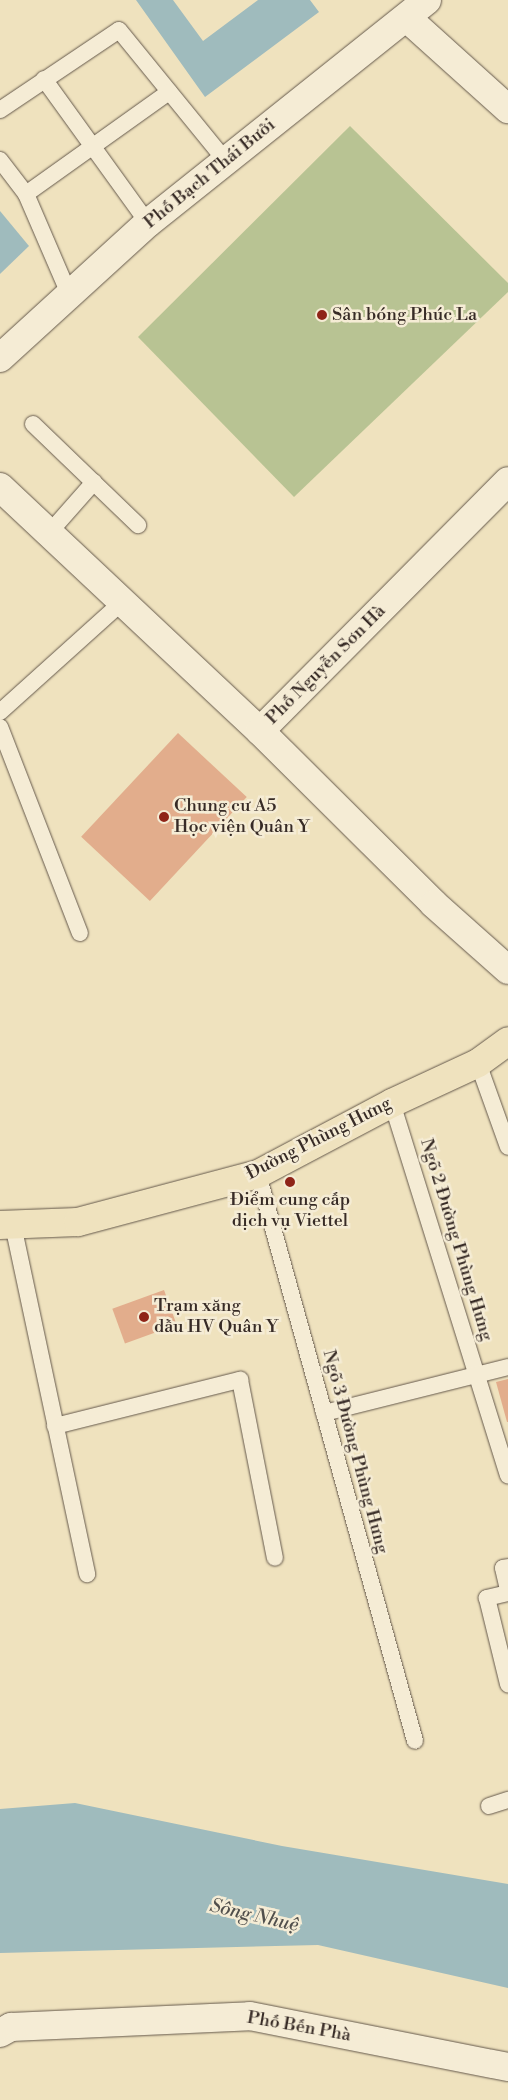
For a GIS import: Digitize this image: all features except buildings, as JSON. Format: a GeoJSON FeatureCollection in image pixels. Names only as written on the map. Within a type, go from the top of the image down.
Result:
{"type":"FeatureCollection","features":[{"type":"Feature","properties":{"kind":"main road","name":"Đường Phùng Hưng"},"geometry":{"type":"LineString","coordinates":[[6,1225],[78,1222],[258,1174],[392,1103],[478,1063],[508,1041]]}},
{"type":"Feature","properties":{"kind":"street","name":"Phố Bạch Thái Bưởi"},"geometry":{"type":"LineString","coordinates":[[0,358],[148,223],[225,160],[408,18],[427,0]]}},
{"type":"Feature","properties":{"kind":"street"},"geometry":{"type":"LineString","coordinates":[[408,18],[508,108]]}},
{"type":"Feature","properties":{"kind":"street","name":"Phố Nguyễn Sơn Hà"},"geometry":{"type":"LineString","coordinates":[[508,481],[260,731],[434,904],[508,970]]}},
{"type":"Feature","properties":{"kind":"street"},"geometry":{"type":"LineString","coordinates":[[0,487],[260,731]]}},
{"type":"Feature","properties":{"kind":"street","name":"Phố Bến Phà"},"geometry":{"type":"LineString","coordinates":[[0,2033],[11,2027],[250,2016],[508,2067]]}},
{"type":"Feature","properties":{"kind":"lane"},"geometry":{"type":"LineString","coordinates":[[0,110],[119,30],[225,160]]}},
{"type":"Feature","properties":{"kind":"lane"},"geometry":{"type":"LineString","coordinates":[[44,79],[148,223]]}},
{"type":"Feature","properties":{"kind":"lane"},"geometry":{"type":"LineString","coordinates":[[26,194],[169,92]]}},
{"type":"Feature","properties":{"kind":"lane"},"geometry":{"type":"LineString","coordinates":[[0,160],[26,194],[69,294]]}},
{"type":"Feature","properties":{"kind":"lane"},"geometry":{"type":"LineString","coordinates":[[33,424],[138,525]]}},
{"type":"Feature","properties":{"kind":"lane"},"geometry":{"type":"LineString","coordinates":[[49,534],[94,482]]}},
{"type":"Feature","properties":{"kind":"lane"},"geometry":{"type":"LineString","coordinates":[[0,712],[122,602]]}},
{"type":"Feature","properties":{"kind":"lane"},"geometry":{"type":"LineString","coordinates":[[0,727],[80,933]]}},
{"type":"Feature","properties":{"kind":"lane"},"geometry":{"type":"LineString","coordinates":[[478,1063],[508,1147]]}},
{"type":"Feature","properties":{"kind":"lane","name":"Ngõ 2 Đường Phùng Hưng"},"geometry":{"type":"LineString","coordinates":[[392,1103],[508,1475]]}},
{"type":"Feature","properties":{"kind":"lane","name":"Ngõ 3 Đường Phùng Hưng"},"geometry":{"type":"LineString","coordinates":[[258,1174],[415,1741]]}},
{"type":"Feature","properties":{"kind":"lane"},"geometry":{"type":"LineString","coordinates":[[6,1225],[55,1426],[87,1574]]}},
{"type":"Feature","properties":{"kind":"lane"},"geometry":{"type":"LineString","coordinates":[[324,1413],[508,1367]]}},
{"type":"Feature","properties":{"kind":"lane"},"geometry":{"type":"LineString","coordinates":[[55,1426],[240,1380],[275,1558]]}},
{"type":"Feature","properties":{"kind":"lane"},"geometry":{"type":"LineString","coordinates":[[508,1567],[503,1568],[508,1591],[488,1598],[508,1684]]}},
{"type":"Feature","properties":{"kind":"lane"},"geometry":{"type":"LineString","coordinates":[[489,1806],[508,1800]]}},
{"type":"Feature","properties":{"kind":"green space","name":"Sân bóng Phúc La"},"geometry":{"type":"Polygon","coordinates":[[[350,126],[508,283],[508,292],[294,497],[138,337],[350,126]]]}},
{"type":"Feature","properties":{"kind":"water"},"geometry":{"type":"Polygon","coordinates":[[[136,0],[173,0],[203,41],[258,0],[310,0],[319,12],[205,97],[136,0]]]}},
{"type":"Feature","properties":{"kind":"water"},"geometry":{"type":"Polygon","coordinates":[[[0,211],[29,246],[0,274],[0,211]]]}},
{"type":"Feature","properties":{"kind":"water","name":"Sông Nhuệ"},"geometry":{"type":"Polygon","coordinates":[[[75,1803],[282,1846],[508,1884],[508,1988],[318,1945],[0,1953],[0,1809],[75,1803]]]}},
{"type":"Feature","properties":{"kind":"place","name":"Sân bóng Phúc La"},"geometry":{"type":"Point","coordinates":[322,315]}},
{"type":"Feature","properties":{"kind":"place","name":"Chung cư A5 Học viện Quân Y"},"geometry":{"type":"Point","coordinates":[164,817]}},
{"type":"Feature","properties":{"kind":"place","name":"Điểm cung cấp dịch vụ Viettel"},"geometry":{"type":"Point","coordinates":[290,1182]}},
{"type":"Feature","properties":{"kind":"place","name":"Trạm xăng dầu HV Quân Y"},"geometry":{"type":"Point","coordinates":[144,1317]}}]}
